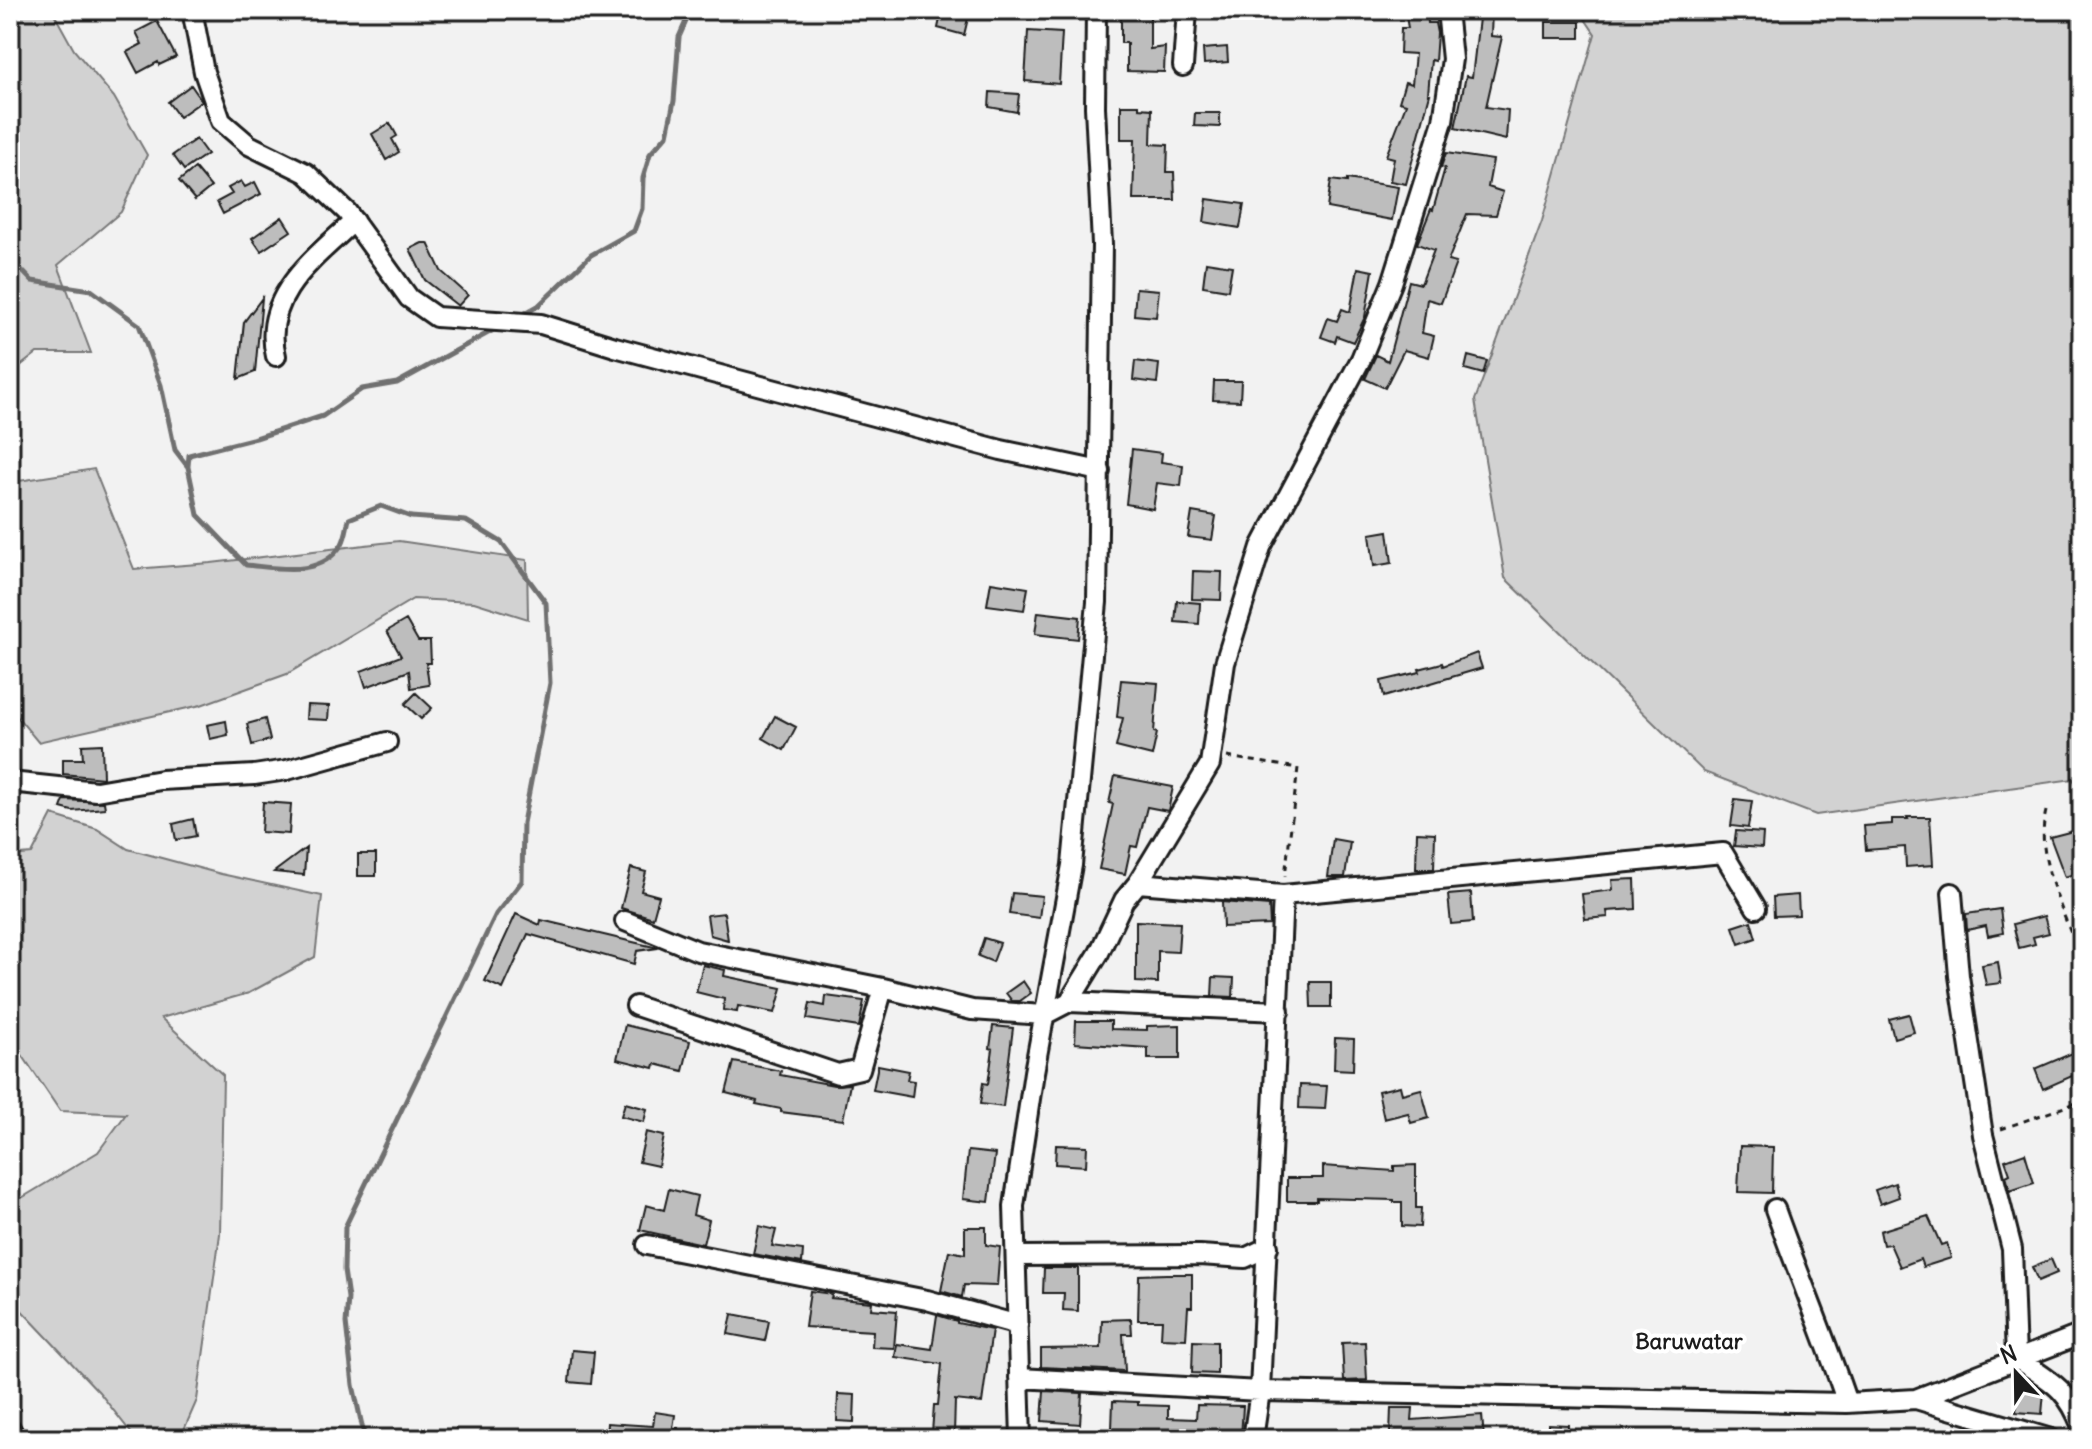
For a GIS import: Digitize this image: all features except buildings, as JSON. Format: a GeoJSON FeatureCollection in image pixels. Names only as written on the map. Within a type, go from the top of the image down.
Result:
{"type":"FeatureCollection","features":[{"type":"Feature","properties":{"kind":"street"},"geometry":{"type":"LineString","coordinates":[[192,10],[204,72],[221,121],[249,145],[306,173],[354,221],[409,298],[436,317],[541,324],[615,347],[1001,450],[1100,471]]}},
{"type":"Feature","properties":{"kind":"street"},"geometry":{"type":"LineString","coordinates":[[1021,1439],[1014,1206],[1044,1015],[1072,865],[1097,602],[1102,244],[1095,107],[1096,10]]}},
{"type":"Feature","properties":{"kind":"street"},"geometry":{"type":"LineString","coordinates":[[1183,66],[1187,10]]}},
{"type":"Feature","properties":{"kind":"street"},"geometry":{"type":"LineString","coordinates":[[1069,1002],[1099,953],[1124,900],[1138,883],[1210,764],[1225,663],[1261,547],[1361,359],[1392,283],[1422,191],[1443,121],[1452,59],[1447,10]]}},
{"type":"Feature","properties":{"kind":"street"},"geometry":{"type":"LineString","coordinates":[[276,356],[275,313],[297,275],[354,221]]}},
{"type":"Feature","properties":{"kind":"street"},"geometry":{"type":"LineString","coordinates":[[10,782],[96,791],[161,780],[254,775],[287,770],[387,742]]}},
{"type":"Feature","properties":{"kind":"street"},"geometry":{"type":"LineString","coordinates":[[1138,883],[1283,895],[1723,853],[1756,908]]}},
{"type":"Feature","properties":{"kind":"street"},"geometry":{"type":"LineString","coordinates":[[1952,893],[1959,976],[1983,1135],[2012,1249],[2016,1358]]}},
{"type":"Feature","properties":{"kind":"street"},"geometry":{"type":"LineString","coordinates":[[1253,1439],[1260,1391],[1268,1247],[1283,895]]}},
{"type":"Feature","properties":{"kind":"street"},"geometry":{"type":"LineString","coordinates":[[625,921],[698,951],[883,988],[972,1010],[1044,1015],[1069,1002],[1279,1011]]}},
{"type":"Feature","properties":{"kind":"street"},"geometry":{"type":"LineString","coordinates":[[636,1006],[838,1074],[860,1069],[883,988]]}},
{"type":"Feature","properties":{"kind":"street"},"geometry":{"type":"LineString","coordinates":[[1775,1209],[1847,1403]]}},
{"type":"Feature","properties":{"kind":"street"},"geometry":{"type":"LineString","coordinates":[[647,1245],[927,1300],[1018,1325]]}},
{"type":"Feature","properties":{"kind":"street"},"geometry":{"type":"LineString","coordinates":[[1016,1256],[1200,1255],[1245,1258],[1268,1247]]}},
{"type":"Feature","properties":{"kind":"street"},"geometry":{"type":"LineString","coordinates":[[1019,1378],[1260,1391],[1847,1403],[1916,1399],[2082,1334]]}},
{"type":"Feature","properties":{"kind":"street"},"geometry":{"type":"LineString","coordinates":[[2016,1358],[2062,1388],[2075,1408],[2082,1428],[2081,1439]]}},
{"type":"Feature","properties":{"kind":"street"},"geometry":{"type":"LineString","coordinates":[[1916,1399],[2051,1439]]}},
{"type":"Feature","properties":{"kind":"street"},"geometry":{"type":"LineString","coordinates":[[10,1428],[16,1439]]}},
{"type":"Feature","properties":{"kind":"path"},"geometry":{"type":"LineString","coordinates":[[1211,755],[1298,768],[1283,895]]}},
{"type":"Feature","properties":{"kind":"path"},"geometry":{"type":"LineString","coordinates":[[2046,811],[2042,827],[2044,848],[2076,940],[2082,968]]}},
{"type":"Feature","properties":{"kind":"path"},"geometry":{"type":"LineString","coordinates":[[1983,1135],[2082,1101]]}},
{"type":"Feature","properties":{"kind":"shaded area"},"geometry":{"type":"Polygon","coordinates":[[[10,10],[52,10],[74,50],[114,97],[147,155],[121,212],[58,265],[91,353],[37,353],[10,374],[10,10]]]}},
{"type":"Feature","properties":{"kind":"shaded area"},"geometry":{"type":"Polygon","coordinates":[[[1579,10],[2082,10],[2082,794],[2073,779],[1816,815],[1704,772],[1505,578],[1475,400],[1542,221],[1595,34],[1579,10]]]}},
{"type":"Feature","properties":{"kind":"shaded area"},"geometry":{"type":"Polygon","coordinates":[[[94,469],[134,569],[399,541],[527,560],[528,619],[474,602],[413,599],[287,674],[201,705],[38,742],[10,708],[10,478],[19,481],[94,469]]]}},
{"type":"Feature","properties":{"kind":"shaded area"},"geometry":{"type":"Polygon","coordinates":[[[52,815],[97,829],[128,849],[322,896],[315,957],[249,993],[161,1018],[223,1075],[220,1234],[197,1400],[180,1439],[136,1439],[99,1392],[10,1298],[10,1205],[98,1152],[126,1114],[60,1111],[10,1037],[10,856],[32,854],[52,815]]]}},
{"type":"Feature","properties":{"kind":"waterway"},"geometry":{"type":"LineString","coordinates":[[518,317],[538,306],[591,255],[634,231],[642,209],[643,178],[650,154],[667,135],[674,101],[679,37],[691,10]]}},
{"type":"Feature","properties":{"kind":"waterway"},"geometry":{"type":"LineString","coordinates":[[10,258],[32,281],[91,290],[139,325],[161,385],[175,450],[188,467],[198,515],[246,565],[285,569],[323,562],[342,544],[349,519],[381,506],[411,517],[466,521],[501,542],[546,603],[550,683],[523,823],[522,881],[496,914],[345,1227],[346,1323],[353,1385],[365,1439]]}},
{"type":"Feature","properties":{"kind":"waterway"},"geometry":{"type":"LineString","coordinates":[[188,466],[189,455],[256,438],[323,416],[362,389],[397,383],[499,327]]}},
{"type":"Feature","properties":{"kind":"district","name":"Baruwatar"},"geometry":{"type":"Point","coordinates":[1689,1341]}}]}
